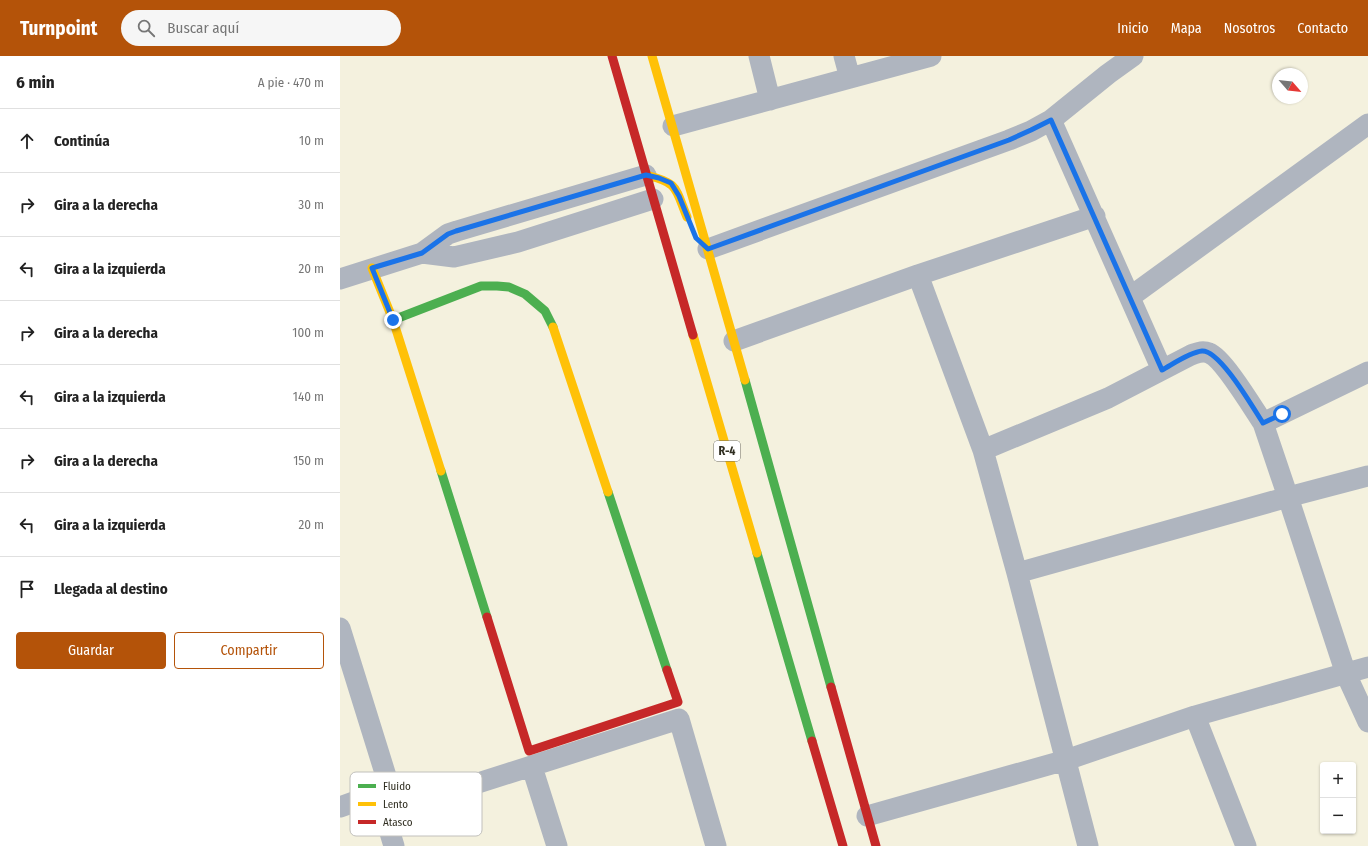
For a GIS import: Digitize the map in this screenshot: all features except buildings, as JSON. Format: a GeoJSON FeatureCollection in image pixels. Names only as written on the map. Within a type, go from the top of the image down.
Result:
{"type":"FeatureCollection","features":[{"type":"Feature","properties":{"kind":"main road","name":"R-4"},"geometry":{"type":"LineString","coordinates":[[612,56],[652,199],[843,846]]}},
{"type":"Feature","properties":{"kind":"main road"},"geometry":{"type":"LineString","coordinates":[[652,56],[708,249],[876,846]]}},
{"type":"Feature","properties":{"kind":"main road"},"geometry":{"type":"LineString","coordinates":[[646,175],[671,183],[679,196],[696,238],[708,249]]}},
{"type":"Feature","properties":{"kind":"main road"},"geometry":{"type":"LineString","coordinates":[[372,268],[393,320],[528,750],[678,702],[555,332],[545,311],[525,294],[509,288],[481,286],[393,320]]}},
{"type":"Feature","properties":{"kind":"street"},"geometry":{"type":"LineString","coordinates":[[759,56],[770,100]]}},
{"type":"Feature","properties":{"kind":"street"},"geometry":{"type":"LineString","coordinates":[[844,56],[850,78]]}},
{"type":"Feature","properties":{"kind":"street"},"geometry":{"type":"LineString","coordinates":[[673,126],[931,56]]}},
{"type":"Feature","properties":{"kind":"street"},"geometry":{"type":"LineString","coordinates":[[708,249],[1009,140],[1051,120],[1133,56]]}},
{"type":"Feature","properties":{"kind":"street"},"geometry":{"type":"LineString","coordinates":[[1051,120],[1095,216],[1162,370]]}},
{"type":"Feature","properties":{"kind":"street"},"geometry":{"type":"LineString","coordinates":[[1130,297],[1368,124]]}},
{"type":"Feature","properties":{"kind":"street"},"geometry":{"type":"LineString","coordinates":[[340,279],[422,253],[448,234],[456,231],[646,175]]}},
{"type":"Feature","properties":{"kind":"street"},"geometry":{"type":"LineString","coordinates":[[422,253],[454,257],[518,242],[652,199]]}},
{"type":"Feature","properties":{"kind":"street"},"geometry":{"type":"LineString","coordinates":[[734,341],[918,276],[1095,216]]}},
{"type":"Feature","properties":{"kind":"street"},"geometry":{"type":"LineString","coordinates":[[918,276],[983,450],[1017,573],[1088,846]]}},
{"type":"Feature","properties":{"kind":"street"},"geometry":{"type":"LineString","coordinates":[[983,450],[1108,398],[1191,355],[1202,351],[1209,353],[1223,364],[1263,423],[1346,674],[1368,722]]}},
{"type":"Feature","properties":{"kind":"street"},"geometry":{"type":"LineString","coordinates":[[1263,423],[1368,372]]}},
{"type":"Feature","properties":{"kind":"street"},"geometry":{"type":"LineString","coordinates":[[1017,573],[1368,476]]}},
{"type":"Feature","properties":{"kind":"street"},"geometry":{"type":"LineString","coordinates":[[340,628],[385,772]]}},
{"type":"Feature","properties":{"kind":"street"},"geometry":{"type":"LineString","coordinates":[[867,816],[1066,760],[1195,716],[1368,667]]}},
{"type":"Feature","properties":{"kind":"street"},"geometry":{"type":"LineString","coordinates":[[1195,716],[1246,846]]}},
{"type":"Feature","properties":{"kind":"street"},"geometry":{"type":"LineString","coordinates":[[482,783],[679,719],[716,846]]}},
{"type":"Feature","properties":{"kind":"street"},"geometry":{"type":"LineString","coordinates":[[532,767],[557,846]]}},
{"type":"Feature","properties":{"kind":"street"},"geometry":{"type":"LineString","coordinates":[[340,807],[350,803]]}},
{"type":"Feature","properties":{"kind":"street"},"geometry":{"type":"LineString","coordinates":[[391,836],[394,846]]}},
{"type":"Feature","properties":{"kind":"traffic: fast"},"geometry":{"type":"LineString","coordinates":[[393,320],[481,286],[497,286],[509,287],[525,294],[545,311],[553,327]]}},
{"type":"Feature","properties":{"kind":"traffic: fast"},"geometry":{"type":"LineString","coordinates":[[745,380],[831,687]]}},
{"type":"Feature","properties":{"kind":"traffic: fast"},"geometry":{"type":"LineString","coordinates":[[441,471],[487,617]]}},
{"type":"Feature","properties":{"kind":"traffic: fast"},"geometry":{"type":"LineString","coordinates":[[608,492],[667,670]]}},
{"type":"Feature","properties":{"kind":"traffic: fast"},"geometry":{"type":"LineString","coordinates":[[757,553],[812,741]]}},
{"type":"Feature","properties":{"kind":"traffic: slow"},"geometry":{"type":"LineString","coordinates":[[652,56],[745,380]]}},
{"type":"Feature","properties":{"kind":"traffic: slow"},"geometry":{"type":"LineString","coordinates":[[646,175],[665,181],[674,188],[687,217]]}},
{"type":"Feature","properties":{"kind":"traffic: slow"},"geometry":{"type":"LineString","coordinates":[[372,268],[393,320],[441,471]]}},
{"type":"Feature","properties":{"kind":"traffic: slow"},"geometry":{"type":"LineString","coordinates":[[553,327],[608,492]]}},
{"type":"Feature","properties":{"kind":"traffic: slow"},"geometry":{"type":"LineString","coordinates":[[693,335],[757,553]]}},
{"type":"Feature","properties":{"kind":"traffic: jam"},"geometry":{"type":"LineString","coordinates":[[612,56],[693,335]]}},
{"type":"Feature","properties":{"kind":"traffic: jam"},"geometry":{"type":"LineString","coordinates":[[487,617],[529,751],[678,702],[667,670]]}},
{"type":"Feature","properties":{"kind":"traffic: jam"},"geometry":{"type":"LineString","coordinates":[[831,687],[876,846]]}},
{"type":"Feature","properties":{"kind":"traffic: jam"},"geometry":{"type":"LineString","coordinates":[[812,741],[843,846]]}},
{"type":"Feature","properties":{"kind":"route"},"geometry":{"type":"LineString","coordinates":[[393,320],[372,268],[422,253],[448,234],[456,231],[646,175],[671,183],[679,196],[696,238],[708,249],[1009,140],[1051,120],[1095,216],[1162,370],[1202,351],[1209,353],[1223,364],[1263,423],[1282,414]]}}]}
